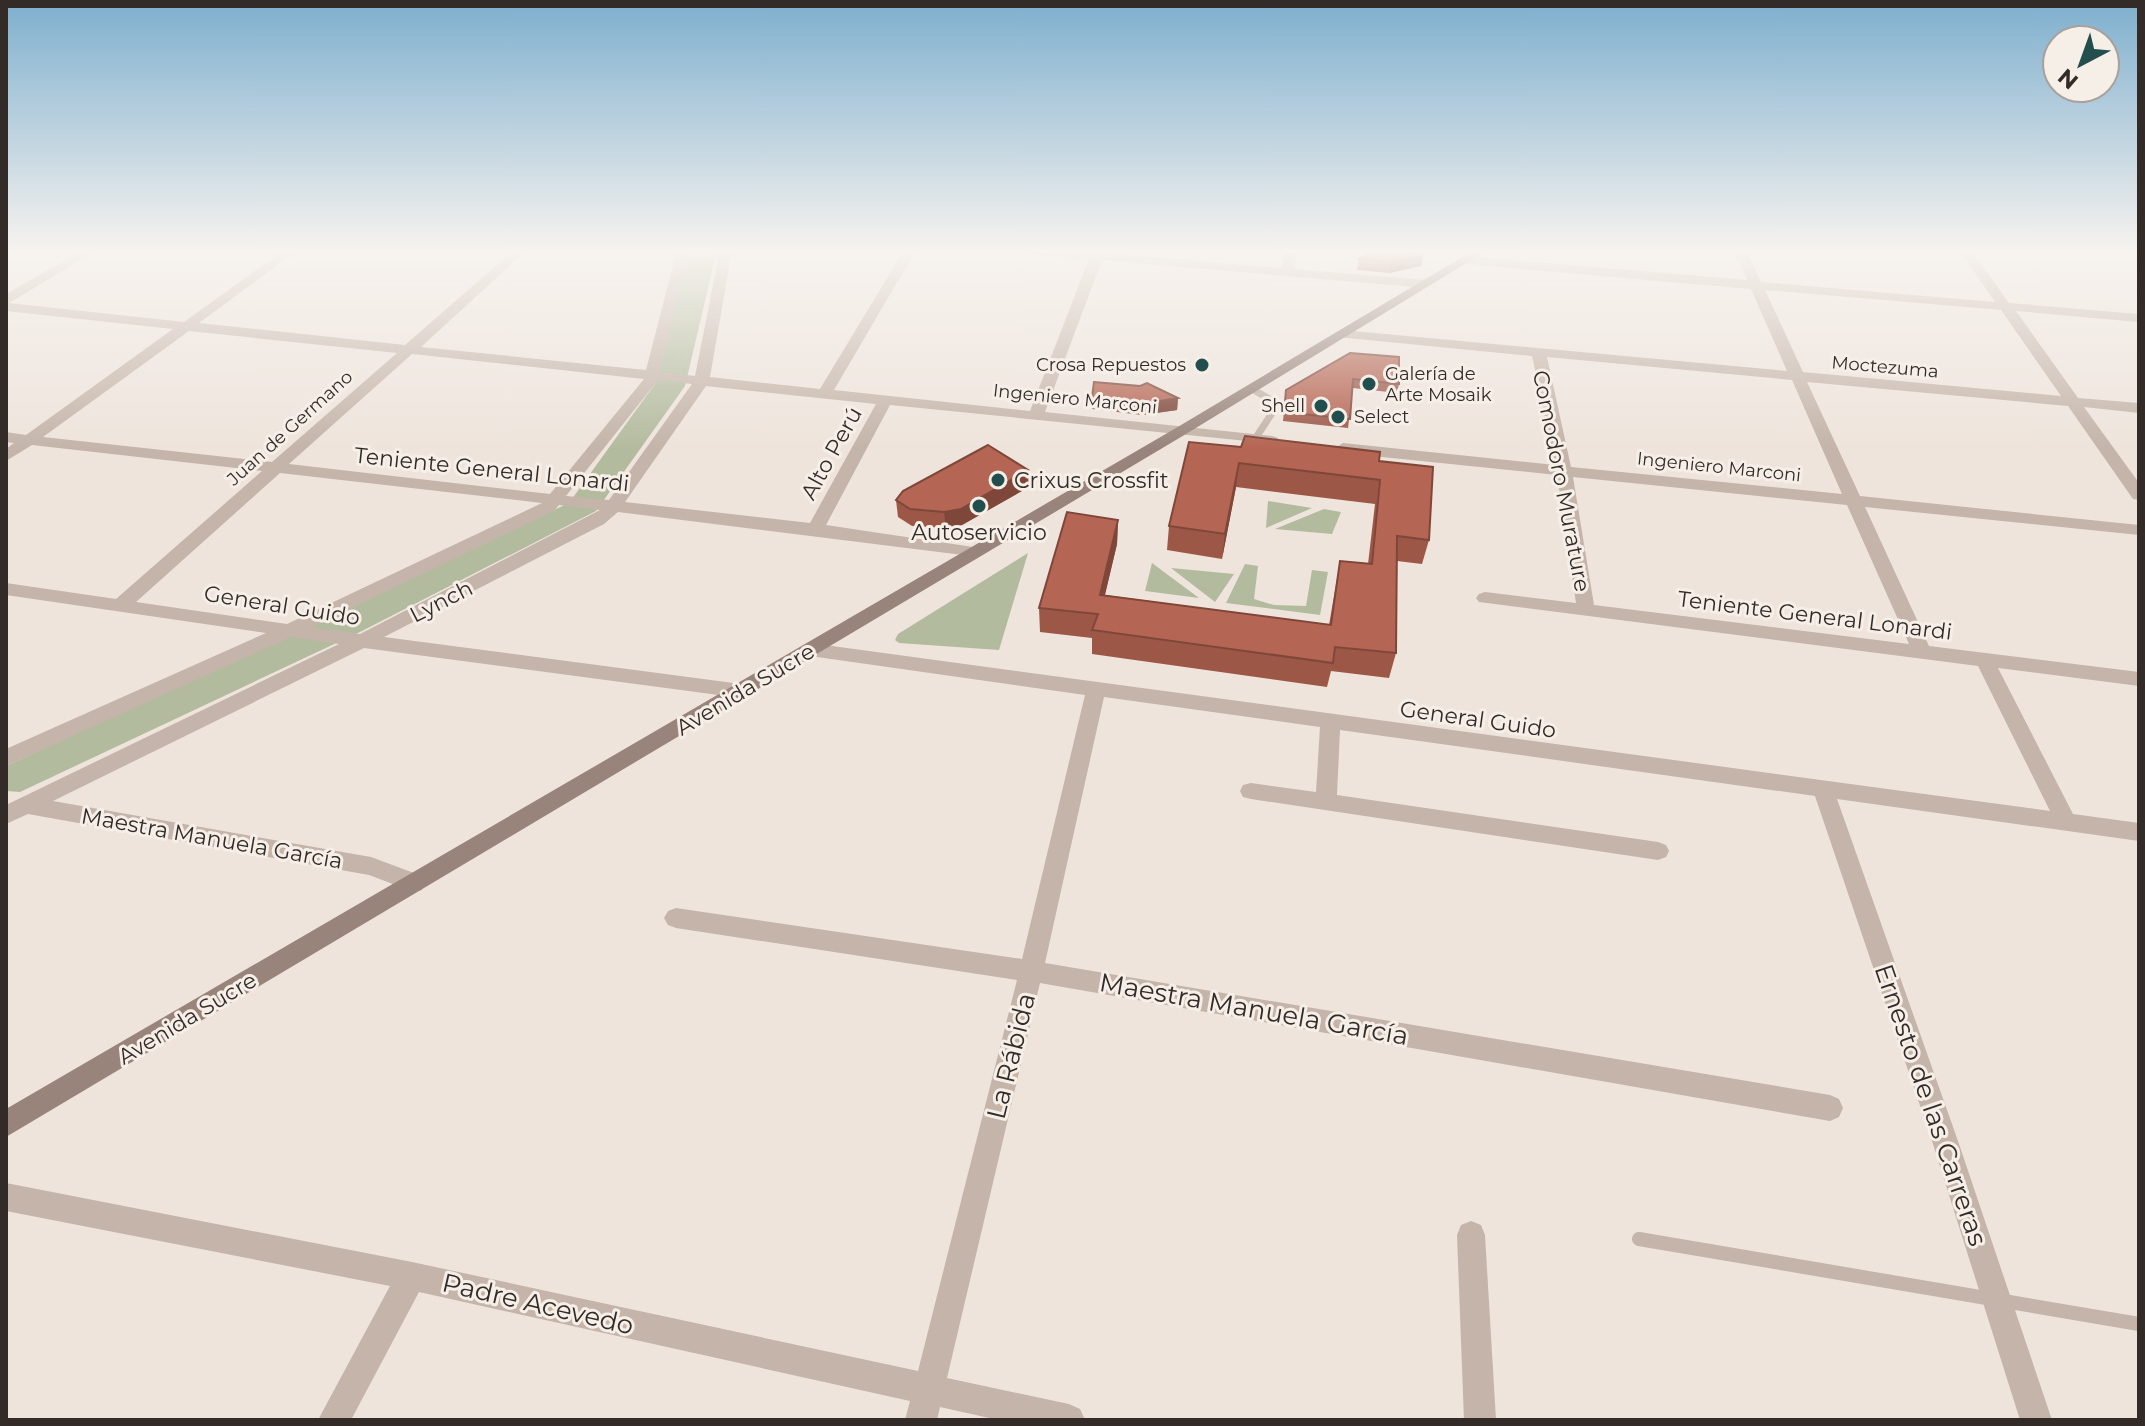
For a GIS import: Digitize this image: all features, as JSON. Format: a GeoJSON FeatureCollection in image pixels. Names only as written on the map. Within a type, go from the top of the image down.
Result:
{"type":"FeatureCollection","features":[{"type":"Feature","properties":{"kind":"main road","name":"Avenida Sucre"},"geometry":{"type":"LineString","coordinates":[[8,1121],[1371,317]]}},
{"type":"Feature","properties":{"kind":"street","name":"Ingeniero Marconi"},"geometry":{"type":"LineString","coordinates":[[102,317],[1286,442]]}},
{"type":"Feature","properties":{"kind":"street"},"geometry":{"type":"LineString","coordinates":[[6,456],[199,317]]}},
{"type":"Feature","properties":{"kind":"street","name":"Juan de Germano"},"geometry":{"type":"LineString","coordinates":[[121,605],[446,317]]}},
{"type":"Feature","properties":{"kind":"street","name":"Lynch"},"geometry":{"type":"LineString","coordinates":[[6,758],[537,514],[558,499],[650,384],[668,317]]}},
{"type":"Feature","properties":{"kind":"street","name":"Lynch"},"geometry":{"type":"LineString","coordinates":[[13,808],[362,641],[586,527],[614,506],[702,379],[714,317]]}},
{"type":"Feature","properties":{"kind":"street","name":"Alto Perú"},"geometry":{"type":"LineString","coordinates":[[825,392],[870,317]]}},
{"type":"Feature","properties":{"kind":"street"},"geometry":{"type":"LineString","coordinates":[[1036,415],[1074,317]]}},
{"type":"Feature","properties":{"kind":"street"},"geometry":{"type":"LineString","coordinates":[[1771,317],[1922,652]]}},
{"type":"Feature","properties":{"kind":"street"},"geometry":{"type":"LineString","coordinates":[[2014,317],[2139,495]]}},
{"type":"Feature","properties":{"kind":"street","name":"Moctezuma"},"geometry":{"type":"LineString","coordinates":[[1342,334],[2139,408]]}},
{"type":"Feature","properties":{"kind":"street","name":"Comodoro Murature"},"geometry":{"type":"LineString","coordinates":[[1538,351],[1564,470],[1586,611]]}},
{"type":"Feature","properties":{"kind":"street","name":"Alto Perú"},"geometry":{"type":"LineString","coordinates":[[815,529],[886,399]]}},
{"type":"Feature","properties":{"kind":"street","name":"Teniente General Lonardi"},"geometry":{"type":"LineString","coordinates":[[6,437],[815,529],[973,553]]}},
{"type":"Feature","properties":{"kind":"street","name":"Ingeniero Marconi"},"geometry":{"type":"LineString","coordinates":[[1333,447],[2139,530]]}},
{"type":"Feature","properties":{"kind":"street","name":"General Guido"},"geometry":{"type":"LineString","coordinates":[[6,589],[362,641],[741,691]]}},
{"type":"Feature","properties":{"kind":"street","name":"Teniente General Lonardi"},"geometry":{"type":"LineString","coordinates":[[1485,598],[2139,679]]}},
{"type":"Feature","properties":{"kind":"street","name":"General Guido"},"geometry":{"type":"LineString","coordinates":[[810,650],[2139,832]]}},
{"type":"Feature","properties":{"kind":"street"},"geometry":{"type":"LineString","coordinates":[[1984,659],[2066,822]]}},
{"type":"Feature","properties":{"kind":"street","name":"La Rábida"},"geometry":{"type":"LineString","coordinates":[[921,1420],[1096,690]]}},
{"type":"Feature","properties":{"kind":"street"},"geometry":{"type":"LineString","coordinates":[[1326,803],[1330,722]]}},
{"type":"Feature","properties":{"kind":"street"},"geometry":{"type":"LineString","coordinates":[[1251,791],[1658,851]]}},
{"type":"Feature","properties":{"kind":"street","name":"Ernesto de las Carreras"},"geometry":{"type":"LineString","coordinates":[[1824,791],[1945,1141],[2036,1420]]}},
{"type":"Feature","properties":{"kind":"street","name":"Maestra Manuela García"},"geometry":{"type":"LineString","coordinates":[[13,808],[371,866],[414,883]]}},
{"type":"Feature","properties":{"kind":"street","name":"Maestra Manuela García"},"geometry":{"type":"LineString","coordinates":[[676,918],[1031,971],[1830,1108]]}},
{"type":"Feature","properties":{"kind":"street","name":"Padre Acevedo"},"geometry":{"type":"LineString","coordinates":[[6,1197],[412,1276],[1069,1420]]}},
{"type":"Feature","properties":{"kind":"street"},"geometry":{"type":"LineString","coordinates":[[1471,1235],[1480,1420]]}},
{"type":"Feature","properties":{"kind":"street"},"geometry":{"type":"LineString","coordinates":[[334,1420],[412,1276]]}},
{"type":"Feature","properties":{"kind":"lane"},"geometry":{"type":"LineString","coordinates":[[1252,389],[1278,404],[1255,439]]}},
{"type":"Feature","properties":{"kind":"lane"},"geometry":{"type":"LineString","coordinates":[[1639,1239],[2139,1324]]}},
{"type":"Feature","properties":{"kind":"green space"},"geometry":{"type":"Polygon","coordinates":[[[672,317],[701,317],[685,386],[596,511],[362,631],[20,792],[6,791],[6,766],[569,503],[657,381],[672,317]]]}},
{"type":"Feature","properties":{"kind":"green space"},"geometry":{"type":"Polygon","coordinates":[[[1268,501],[1312,508],[1266,528],[1268,501]]]}},
{"type":"Feature","properties":{"kind":"green space"},"geometry":{"type":"Polygon","coordinates":[[[1324,509],[1341,512],[1332,534],[1275,529],[1324,509]]]}},
{"type":"Feature","properties":{"kind":"green space"},"geometry":{"type":"Polygon","coordinates":[[[1028,553],[999,650],[899,643],[895,640],[898,634],[1028,553]]]}},
{"type":"Feature","properties":{"kind":"green space"},"geometry":{"type":"Polygon","coordinates":[[[1152,563],[1199,598],[1145,591],[1152,563]]]}},
{"type":"Feature","properties":{"kind":"green space"},"geometry":{"type":"Polygon","coordinates":[[[1245,564],[1258,566],[1254,599],[1274,605],[1306,606],[1312,570],[1328,572],[1320,615],[1226,603],[1245,564]]]}},
{"type":"Feature","properties":{"kind":"green space"},"geometry":{"type":"Polygon","coordinates":[[[1171,568],[1234,574],[1215,602],[1171,568]]]}},
{"type":"Feature","properties":{"kind":"building"},"geometry":{"type":"Polygon","coordinates":[[[1350,353],[1399,357],[1399,384],[1353,379],[1350,419],[1284,412],[1286,390],[1350,353]]]}},
{"type":"Feature","properties":{"kind":"building"},"geometry":{"type":"Polygon","coordinates":[[[1094,382],[1140,386],[1147,383],[1178,398],[1142,404],[1092,397],[1094,382]]]}},
{"type":"Feature","properties":{"kind":"building"},"geometry":{"type":"Polygon","coordinates":[[[1245,436],[1380,452],[1379,461],[1433,467],[1429,540],[1397,536],[1396,653],[1335,647],[1333,663],[1092,630],[1098,614],[1039,608],[1067,512],[1118,520],[1100,595],[1331,625],[1340,561],[1372,564],[1380,480],[1239,463],[1225,534],[1169,526],[1189,442],[1241,447],[1245,436]]]}},
{"type":"Feature","properties":{"kind":"building"},"geometry":{"type":"Polygon","coordinates":[[[988,445],[1028,470],[961,509],[944,512],[910,509],[896,500],[903,491],[988,445]]]}},
{"type":"Feature","properties":{"kind":"place","name":"Crosa Repuestos"},"geometry":{"type":"Point","coordinates":[1202,365]}},
{"type":"Feature","properties":{"kind":"place","name":"Galería de Arte Mosaik"},"geometry":{"type":"Point","coordinates":[1369,384]}},
{"type":"Feature","properties":{"kind":"place","name":"Shell"},"geometry":{"type":"Point","coordinates":[1321,406]}},
{"type":"Feature","properties":{"kind":"place","name":"Select"},"geometry":{"type":"Point","coordinates":[1338,417]}},
{"type":"Feature","properties":{"kind":"place","name":"Crixus Crossfit"},"geometry":{"type":"Point","coordinates":[998,480]}},
{"type":"Feature","properties":{"kind":"place","name":"Autoservicio"},"geometry":{"type":"Point","coordinates":[979,506]}}]}
